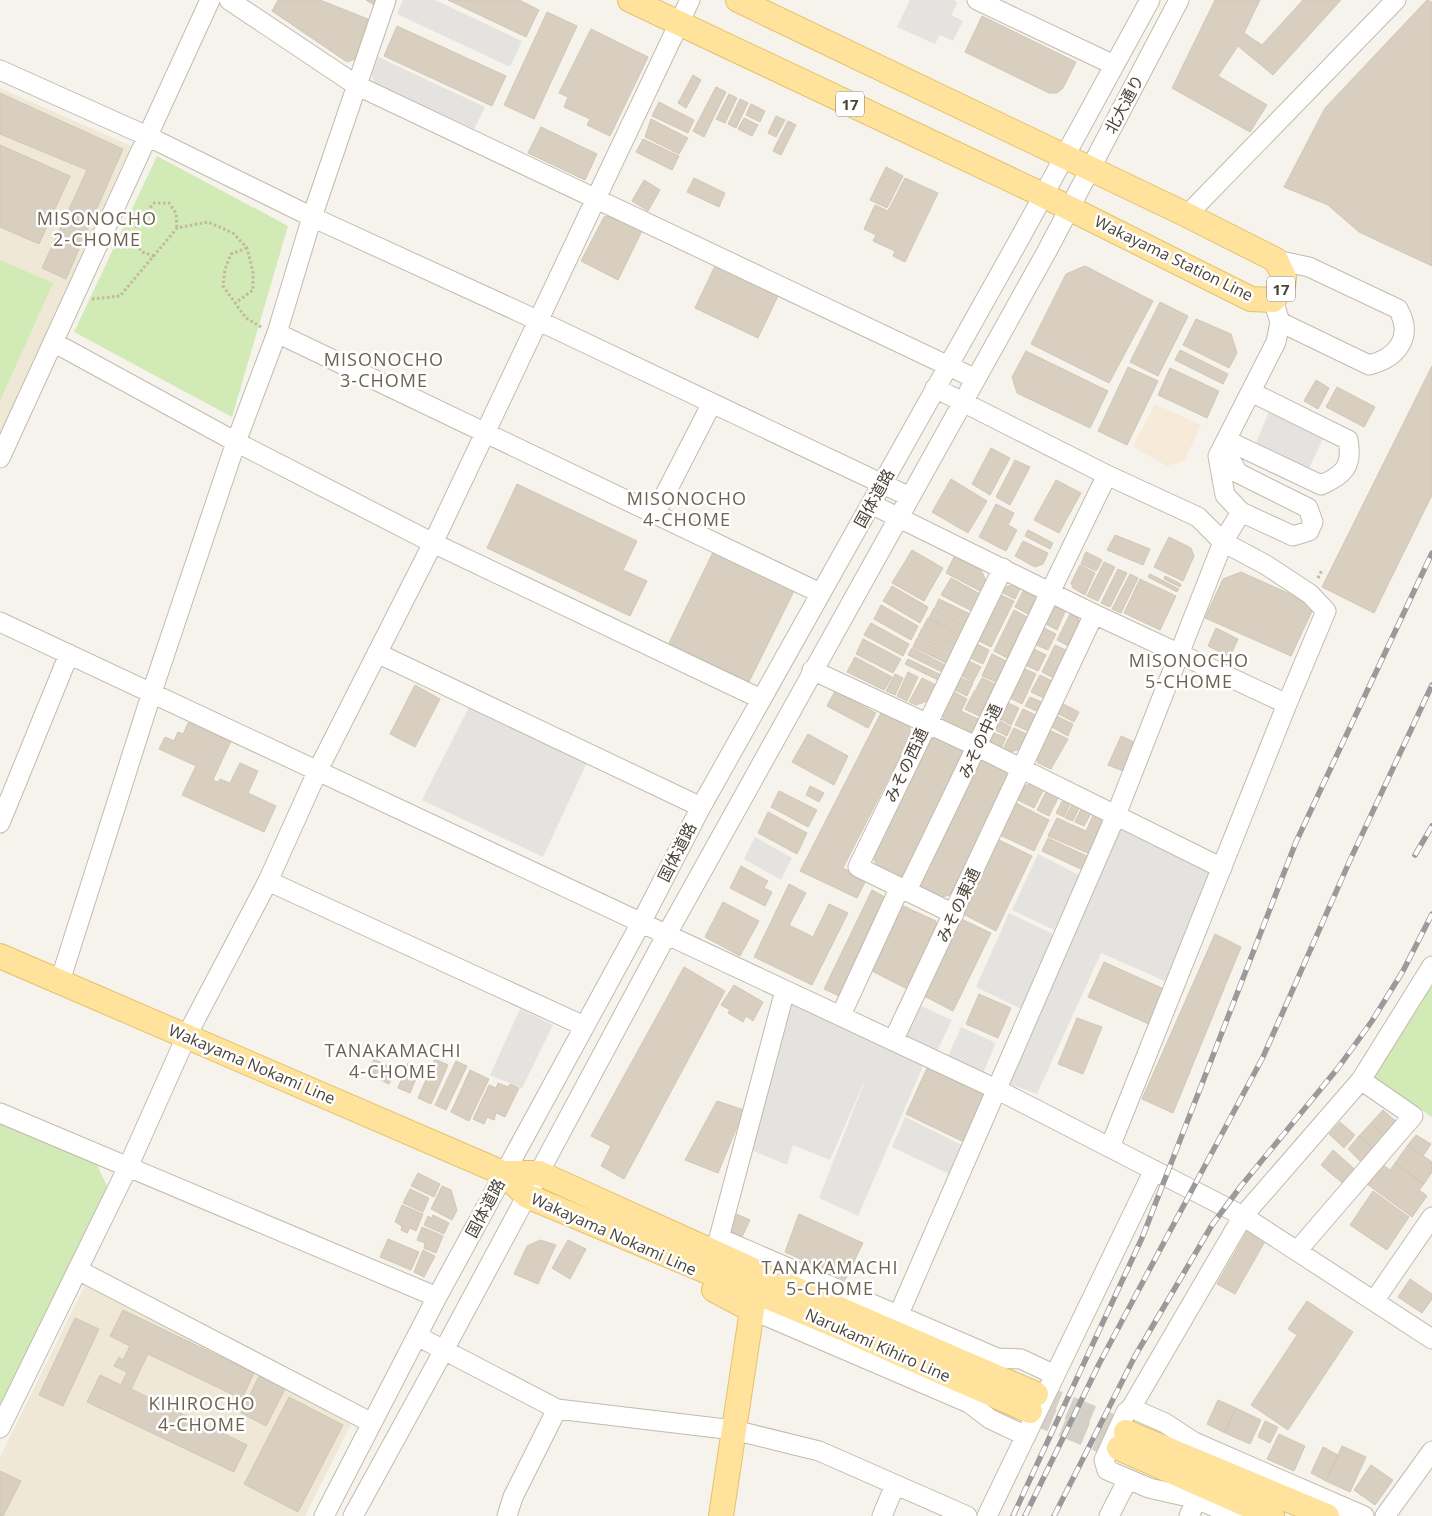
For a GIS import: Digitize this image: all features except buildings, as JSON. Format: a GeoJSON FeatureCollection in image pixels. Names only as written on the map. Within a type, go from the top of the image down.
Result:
{"type":"FeatureCollection","features":[{"type":"Feature","properties":{"kind":"main road","name":"Wakayama Station Line"},"geometry":{"type":"LineString","coordinates":[[630,0],[1043,195],[1276,311],[1284,277],[1276,260]]}},
{"type":"Feature","properties":{"kind":"main road","name":"17"},"geometry":{"type":"LineString","coordinates":[[738,0],[1187,215],[1276,260]]}},
{"type":"Feature","properties":{"kind":"main road","name":"Wakayama Nokami Line"},"geometry":{"type":"LineString","coordinates":[[0,956],[187,1035],[503,1173],[527,1196],[710,1253]]}},
{"type":"Feature","properties":{"kind":"main road","name":"Wakayama Nokami Line"},"geometry":{"type":"LineString","coordinates":[[503,1173],[539,1173],[710,1253]]}},
{"type":"Feature","properties":{"kind":"main road","name":"Wakayama Nokami Line"},"geometry":{"type":"LineString","coordinates":[[710,1253],[713,1290],[752,1310]]}},
{"type":"Feature","properties":{"kind":"main road","name":"Narukami Kihiro Line"},"geometry":{"type":"LineString","coordinates":[[710,1253],[1033,1402]]}},
{"type":"Feature","properties":{"kind":"main road"},"geometry":{"type":"LineString","coordinates":[[721,1516],[752,1310]]}},
{"type":"Feature","properties":{"kind":"main road"},"geometry":{"type":"LineString","coordinates":[[1272,1516],[1122,1440],[1327,1516]]}},
{"type":"Feature","properties":{"kind":"street"},"geometry":{"type":"LineString","coordinates":[[0,458],[210,0]]}},
{"type":"Feature","properties":{"kind":"street"},"geometry":{"type":"LineString","coordinates":[[229,0],[356,85],[976,379]]}},
{"type":"Feature","properties":{"kind":"street"},"geometry":{"type":"LineString","coordinates":[[60,982],[152,692],[236,442],[270,330],[312,217],[386,0]]}},
{"type":"Feature","properties":{"kind":"street"},"geometry":{"type":"LineString","coordinates":[[0,1428],[128,1167],[187,1035],[268,881],[318,770],[432,543],[594,198],[690,0]]}},
{"type":"Feature","properties":{"kind":"street"},"geometry":{"type":"LineString","coordinates":[[978,0],[1114,65]]}},
{"type":"Feature","properties":{"kind":"street","name":"北大通り"},"geometry":{"type":"LineString","coordinates":[[1043,195],[1150,0]]}},
{"type":"Feature","properties":{"kind":"street","name":"北大通り"},"geometry":{"type":"LineString","coordinates":[[1070,208],[1179,0]]}},
{"type":"Feature","properties":{"kind":"street"},"geometry":{"type":"LineString","coordinates":[[1187,215],[1396,0]]}},
{"type":"Feature","properties":{"kind":"street"},"geometry":{"type":"LineString","coordinates":[[0,70],[148,136],[312,217],[537,320],[910,497]]}},
{"type":"Feature","properties":{"kind":"street","name":"国体道路"},"geometry":{"type":"LineString","coordinates":[[324,1516],[416,1336],[503,1173],[642,921],[701,806],[1043,195]]}},
{"type":"Feature","properties":{"kind":"street","name":"国体道路"},"geometry":{"type":"LineString","coordinates":[[353,1516],[667,934],[1070,208]]}},
{"type":"Feature","properties":{"kind":"street"},"geometry":{"type":"LineString","coordinates":[[1276,260],[1309,267],[1398,309],[1406,329],[1394,354],[1384,361],[1369,365],[1276,311]]}},
{"type":"Feature","properties":{"kind":"street"},"geometry":{"type":"LineString","coordinates":[[1225,444],[1238,473],[1308,508],[1313,522],[1309,531],[1294,536],[1241,512],[1225,495],[1218,456],[1276,342],[1276,311]]}},
{"type":"Feature","properties":{"kind":"street"},"geometry":{"type":"LineString","coordinates":[[270,330],[820,593]]}},
{"type":"Feature","properties":{"kind":"street"},"geometry":{"type":"LineString","coordinates":[[53,342],[236,442],[432,543],[761,699]]}},
{"type":"Feature","properties":{"kind":"street"},"geometry":{"type":"LineString","coordinates":[[935,388],[1107,475],[1198,517],[1223,542],[1266,565],[1310,594],[1326,612],[1287,704],[1110,1147]]}},
{"type":"Feature","properties":{"kind":"street"},"geometry":{"type":"LineString","coordinates":[[1225,444],[1321,485],[1340,477],[1351,456],[1348,440],[1251,392]]}},
{"type":"Feature","properties":{"kind":"street"},"geometry":{"type":"LineString","coordinates":[[655,514],[712,403]]}},
{"type":"Feature","properties":{"kind":"street","name":"みその中通"},"geometry":{"type":"LineString","coordinates":[[841,1015],[978,747],[1049,591],[1107,475]]}},
{"type":"Feature","properties":{"kind":"street"},"geometry":{"type":"LineString","coordinates":[[871,504],[1094,614],[1287,704]]}},
{"type":"Feature","properties":{"kind":"street"},"geometry":{"type":"LineString","coordinates":[[898,1316],[1116,815],[1223,542],[1241,512]]}},
{"type":"Feature","properties":{"kind":"street","name":"みその西通"},"geometry":{"type":"LineString","coordinates":[[954,914],[858,866],[1004,568]]}},
{"type":"Feature","properties":{"kind":"street","name":"みその東通"},"geometry":{"type":"LineString","coordinates":[[892,1041],[954,914],[1094,614]]}},
{"type":"Feature","properties":{"kind":"street"},"geometry":{"type":"LineString","coordinates":[[0,622],[642,921],[996,1089],[1243,1216],[1432,1339]]}},
{"type":"Feature","properties":{"kind":"street"},"geometry":{"type":"LineString","coordinates":[[377,653],[701,806]]}},
{"type":"Feature","properties":{"kind":"street"},"geometry":{"type":"LineString","coordinates":[[0,824],[69,654]]}},
{"type":"Feature","properties":{"kind":"street"},"geometry":{"type":"LineString","coordinates":[[812,670],[978,747],[1222,868]]}},
{"type":"Feature","properties":{"kind":"street"},"geometry":{"type":"LineString","coordinates":[[268,881],[584,1026]]}},
{"type":"Feature","properties":{"kind":"street"},"geometry":{"type":"LineString","coordinates":[[1235,1516],[1197,1499],[1149,1488],[1107,1470],[1104,1460],[1126,1412],[1131,1408],[1243,1216],[1361,1080],[1432,966]]}},
{"type":"Feature","properties":{"kind":"street"},"geometry":{"type":"LineString","coordinates":[[785,990],[710,1253],[898,1316],[997,1358],[1021,1359],[1056,1375]]}},
{"type":"Feature","properties":{"kind":"street"},"geometry":{"type":"LineString","coordinates":[[1297,1251],[1413,1116],[1361,1080]]}},
{"type":"Feature","properties":{"kind":"street"},"geometry":{"type":"LineString","coordinates":[[0,1113],[437,1297]]}},
{"type":"Feature","properties":{"kind":"street"},"geometry":{"type":"LineString","coordinates":[[987,1516],[1154,1170]]}},
{"type":"Feature","properties":{"kind":"street"},"geometry":{"type":"LineString","coordinates":[[1374,1302],[1432,1217]]}},
{"type":"Feature","properties":{"kind":"street"},"geometry":{"type":"LineString","coordinates":[[78,1270],[372,1423]]}},
{"type":"Feature","properties":{"kind":"street"},"geometry":{"type":"LineString","coordinates":[[752,1310],[969,1403],[990,1419],[1026,1436]]}},
{"type":"Feature","properties":{"kind":"street"},"geometry":{"type":"LineString","coordinates":[[416,1336],[557,1409],[734,1430],[819,1451],[966,1516]]}},
{"type":"Feature","properties":{"kind":"street"},"geometry":{"type":"LineString","coordinates":[[1131,1408],[1164,1422],[1194,1442],[1364,1516]]}},
{"type":"Feature","properties":{"kind":"street"},"geometry":{"type":"LineString","coordinates":[[507,1516],[513,1497],[557,1409]]}},
{"type":"Feature","properties":{"kind":"street"},"geometry":{"type":"LineString","coordinates":[[1385,1516],[1432,1451]]}},
{"type":"Feature","properties":{"kind":"street"},"geometry":{"type":"LineString","coordinates":[[1110,1516],[1128,1479]]}},
{"type":"Feature","properties":{"kind":"street"},"geometry":{"type":"LineString","coordinates":[[882,1516],[896,1485]]}},
{"type":"Feature","properties":{"kind":"street"},"geometry":{"type":"LineString","coordinates":[[1189,1516],[1197,1499]]}},
{"type":"Feature","properties":{"kind":"path"},"geometry":{"type":"LineString","coordinates":[[154,256],[142,252],[133,239],[138,222],[154,203],[169,203],[176,213],[177,228]]}},
{"type":"Feature","properties":{"kind":"path"},"geometry":{"type":"LineString","coordinates":[[86,299],[120,296],[177,228],[208,222],[232,233],[246,248],[253,272],[253,290],[234,304]]}},
{"type":"Feature","properties":{"kind":"path"},"geometry":{"type":"LineString","coordinates":[[246,248],[231,254],[225,269],[223,286],[234,304],[246,318],[270,330]]}},
{"type":"Feature","properties":{"kind":"shaded area"},"geometry":{"type":"Polygon","coordinates":[[[403,0],[435,0],[522,41],[510,67],[397,14],[403,0]]]}},
{"type":"Feature","properties":{"kind":"shaded area"},"geometry":{"type":"Polygon","coordinates":[[[910,0],[953,0],[958,2],[951,15],[963,21],[953,41],[940,35],[935,44],[897,27],[910,0]]]}},
{"type":"Feature","properties":{"kind":"shaded area"},"geometry":{"type":"Polygon","coordinates":[[[378,57],[485,107],[474,129],[374,83],[372,75],[378,57]]]}},
{"type":"Feature","properties":{"kind":"shaded area"},"geometry":{"type":"Polygon","coordinates":[[[0,88],[131,146],[0,434],[0,88]]]}},
{"type":"Feature","properties":{"kind":"shaded area"},"geometry":{"type":"Polygon","coordinates":[[[1155,404],[1201,425],[1184,461],[1167,466],[1133,447],[1155,404]]]}},
{"type":"Feature","properties":{"kind":"shaded area"},"geometry":{"type":"Polygon","coordinates":[[[1271,407],[1325,435],[1307,472],[1254,448],[1271,407]]]}},
{"type":"Feature","properties":{"kind":"shaded area"},"geometry":{"type":"Polygon","coordinates":[[[471,703],[589,758],[543,857],[422,800],[471,703]]]}},
{"type":"Feature","properties":{"kind":"shaded area"},"geometry":{"type":"Polygon","coordinates":[[[1122,825],[1213,871],[1167,982],[1101,953],[1037,1094],[1007,1083],[1122,825]]]}},
{"type":"Feature","properties":{"kind":"shaded area"},"geometry":{"type":"Polygon","coordinates":[[[755,837],[792,858],[781,880],[744,859],[755,837]]]}},
{"type":"Feature","properties":{"kind":"shaded area"},"geometry":{"type":"Polygon","coordinates":[[[1038,854],[1079,875],[1054,930],[1012,910],[1038,854]]]}},
{"type":"Feature","properties":{"kind":"shaded area"},"geometry":{"type":"Polygon","coordinates":[[[1009,913],[1053,934],[1021,1009],[976,987],[1009,913]]]}},
{"type":"Feature","properties":{"kind":"shaded area"},"geometry":{"type":"Polygon","coordinates":[[[791,1003],[923,1066],[858,1216],[819,1198],[870,1068],[830,1160],[793,1145],[787,1165],[751,1150],[791,1003]]]}},
{"type":"Feature","properties":{"kind":"shaded area"},"geometry":{"type":"Polygon","coordinates":[[[919,1005],[952,1020],[935,1055],[903,1040],[919,1005]]]}},
{"type":"Feature","properties":{"kind":"shaded area"},"geometry":{"type":"Polygon","coordinates":[[[520,1009],[553,1025],[522,1088],[490,1075],[520,1009]]]}},
{"type":"Feature","properties":{"kind":"shaded area"},"geometry":{"type":"Polygon","coordinates":[[[961,1027],[996,1043],[982,1075],[947,1059],[961,1027]]]}},
{"type":"Feature","properties":{"kind":"shaded area"},"geometry":{"type":"Polygon","coordinates":[[[905,1117],[962,1145],[949,1174],[892,1147],[905,1117]]]}},
{"type":"Feature","properties":{"kind":"shaded area"},"geometry":{"type":"Polygon","coordinates":[[[85,1285],[354,1418],[305,1516],[0,1516],[0,1457],[85,1285]]]}},
{"type":"Feature","properties":{"kind":"green space"},"geometry":{"type":"Polygon","coordinates":[[[157,156],[288,226],[232,417],[74,332],[157,156]]]}},
{"type":"Feature","properties":{"kind":"green space"},"geometry":{"type":"Polygon","coordinates":[[[0,260],[53,283],[0,401],[0,260]]]}},
{"type":"Feature","properties":{"kind":"green space"},"geometry":{"type":"Polygon","coordinates":[[[1432,985],[1432,1117],[1370,1075],[1432,985]]]}},
{"type":"Feature","properties":{"kind":"green space"},"geometry":{"type":"Polygon","coordinates":[[[0,1121],[96,1163],[108,1188],[0,1408],[0,1121]]]}},
{"type":"Feature","properties":{"kind":"tunnel"},"geometry":{"type":"LineString","coordinates":[[1036,1394],[1126,1432]]}},
{"type":"Feature","properties":{"kind":"tunnel"},"geometry":{"type":"LineString","coordinates":[[1030,1411],[1119,1448]]}},
{"type":"Feature","properties":{"kind":"railway"},"geometry":{"type":"LineString","coordinates":[[1013,1516],[1142,1238],[1296,842],[1432,553]]}},
{"type":"Feature","properties":{"kind":"railway"},"geometry":{"type":"LineString","coordinates":[[1025,1516],[1099,1364],[1263,1057],[1351,858],[1432,685]]}},
{"type":"Feature","properties":{"kind":"railway"},"geometry":{"type":"LineString","coordinates":[[1415,855],[1432,826]]}},
{"type":"Feature","properties":{"kind":"railway"},"geometry":{"type":"LineString","coordinates":[[1054,1516],[1135,1356],[1212,1225],[1241,1186],[1338,1068],[1372,1021],[1403,971],[1432,914]]}},
{"type":"Feature","properties":{"kind":"district","name":"MISONOCHO 2-CHOME"},"geometry":{"type":"Point","coordinates":[97,228]}},
{"type":"Feature","properties":{"kind":"district","name":"MISONOCHO 3-CHOME"},"geometry":{"type":"Point","coordinates":[384,369]}},
{"type":"Feature","properties":{"kind":"district","name":"MISONOCHO 4-CHOME"},"geometry":{"type":"Point","coordinates":[687,508]}},
{"type":"Feature","properties":{"kind":"district","name":"MISONOCHO 5-CHOME"},"geometry":{"type":"Point","coordinates":[1189,670]}},
{"type":"Feature","properties":{"kind":"district","name":"TANAKAMACHI 4-CHOME"},"geometry":{"type":"Point","coordinates":[393,1060]}},
{"type":"Feature","properties":{"kind":"district","name":"TANAKAMACHI 5-CHOME"},"geometry":{"type":"Point","coordinates":[830,1277]}},
{"type":"Feature","properties":{"kind":"district","name":"KIHIROCHO 4-CHOME"},"geometry":{"type":"Point","coordinates":[202,1414]}}]}
